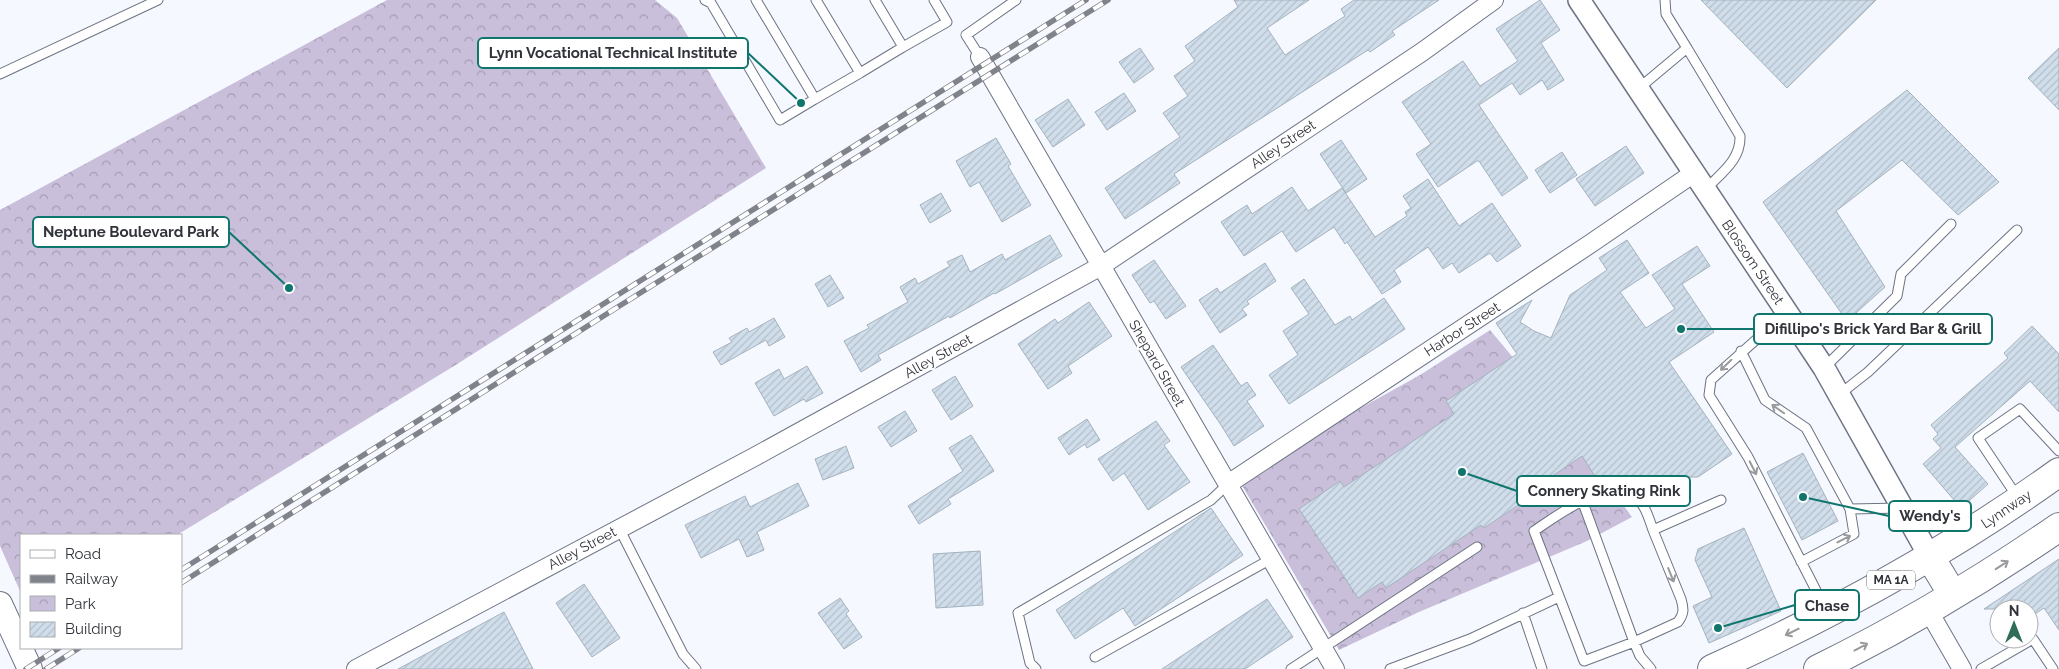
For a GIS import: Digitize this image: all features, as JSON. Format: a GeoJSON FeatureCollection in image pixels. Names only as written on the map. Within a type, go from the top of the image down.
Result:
{"type":"FeatureCollection","features":[{"type":"Feature","properties":{"kind":"highway","name":"Lynnway"},"geometry":{"type":"LineString","coordinates":[[1712,669],[1772,642],[1827,614],[1930,557],[2020,500],[2059,472]]}},
{"type":"Feature","properties":{"kind":"highway"},"geometry":{"type":"LineString","coordinates":[[1818,669],[1928,610],[2059,527]]}},
{"type":"Feature","properties":{"kind":"highway"},"geometry":{"type":"LineString","coordinates":[[1930,557],[1953,595]]}},
{"type":"Feature","properties":{"kind":"main road"},"geometry":{"type":"LineString","coordinates":[[0,604],[20,647]]}},
{"type":"Feature","properties":{"kind":"main road"},"geometry":{"type":"LineString","coordinates":[[21,649],[30,669]]}},
{"type":"Feature","properties":{"kind":"street","name":"Alley Street"},"geometry":{"type":"LineString","coordinates":[[356,669],[756,456],[1101,266],[1422,52],[1494,0]]}},
{"type":"Feature","properties":{"kind":"street","name":"Blossom Street"},"geometry":{"type":"LineString","coordinates":[[1579,0],[1824,368],[1930,557]]}},
{"type":"Feature","properties":{"kind":"street","name":"Shepard Street"},"geometry":{"type":"LineString","coordinates":[[980,57],[1335,669]]}},
{"type":"Feature","properties":{"kind":"street","name":"Harbor Street"},"geometry":{"type":"LineString","coordinates":[[1228,484],[1590,244],[1700,181]]}},
{"type":"Feature","properties":{"kind":"street"},"geometry":{"type":"LineString","coordinates":[[1928,610],[1962,669]]}},
{"type":"Feature","properties":{"kind":"lane"},"geometry":{"type":"LineString","coordinates":[[0,74],[158,0]]}},
{"type":"Feature","properties":{"kind":"lane"},"geometry":{"type":"LineString","coordinates":[[705,0],[711,3],[780,120],[946,22],[934,0]]}},
{"type":"Feature","properties":{"kind":"lane"},"geometry":{"type":"LineString","coordinates":[[756,0],[815,99]]}},
{"type":"Feature","properties":{"kind":"lane"},"geometry":{"type":"LineString","coordinates":[[816,0],[860,73]]}},
{"type":"Feature","properties":{"kind":"lane"},"geometry":{"type":"LineString","coordinates":[[875,0],[903,47]]}},
{"type":"Feature","properties":{"kind":"lane"},"geometry":{"type":"LineString","coordinates":[[980,57],[966,35],[1016,0]]}},
{"type":"Feature","properties":{"kind":"lane"},"geometry":{"type":"LineString","coordinates":[[1665,0],[1666,14],[1740,136],[1740,147],[1735,159],[1700,181]]}},
{"type":"Feature","properties":{"kind":"lane"},"geometry":{"type":"LineString","coordinates":[[1638,89],[1687,48]]}},
{"type":"Feature","properties":{"kind":"lane"},"geometry":{"type":"LineString","coordinates":[[1824,368],[1897,296],[1901,274],[1951,224]]}},
{"type":"Feature","properties":{"kind":"lane"},"geometry":{"type":"LineString","coordinates":[[1840,394],[1868,372],[2018,230]]}},
{"type":"Feature","properties":{"kind":"lane"},"geometry":{"type":"LineString","coordinates":[[1787,312],[1741,351],[1711,380],[1709,395],[1748,457],[1827,614]]}},
{"type":"Feature","properties":{"kind":"lane"},"geometry":{"type":"LineString","coordinates":[[1741,351],[1765,400],[1806,428],[1850,509],[1854,534],[1801,562]]}},
{"type":"Feature","properties":{"kind":"lane"},"geometry":{"type":"LineString","coordinates":[[2020,500],[1978,438],[2020,409],[2059,451]]}},
{"type":"Feature","properties":{"kind":"lane"},"geometry":{"type":"LineString","coordinates":[[1036,669],[1030,663],[1018,613],[1212,500],[1228,484]]}},
{"type":"Feature","properties":{"kind":"lane"},"geometry":{"type":"LineString","coordinates":[[1619,493],[1634,496],[1642,505],[1684,608],[1678,622],[1634,642],[1584,661],[1534,531],[1582,500],[1601,494],[1619,493]]}},
{"type":"Feature","properties":{"kind":"lane"},"geometry":{"type":"LineString","coordinates":[[1582,500],[1634,642],[1640,656],[1651,669]]}},
{"type":"Feature","properties":{"kind":"lane"},"geometry":{"type":"LineString","coordinates":[[1653,530],[1721,500]]}},
{"type":"Feature","properties":{"kind":"lane"},"geometry":{"type":"LineString","coordinates":[[1850,509],[1902,508]]}},
{"type":"Feature","properties":{"kind":"lane"},"geometry":{"type":"LineString","coordinates":[[620,528],[683,654],[696,669]]}},
{"type":"Feature","properties":{"kind":"lane"},"geometry":{"type":"LineString","coordinates":[[1291,669],[1477,547]]}},
{"type":"Feature","properties":{"kind":"lane"},"geometry":{"type":"LineString","coordinates":[[1095,657],[1271,558]]}},
{"type":"Feature","properties":{"kind":"lane"},"geometry":{"type":"LineString","coordinates":[[1390,669],[1470,639],[1559,597]]}},
{"type":"Feature","properties":{"kind":"lane"},"geometry":{"type":"LineString","coordinates":[[1523,613],[1542,669]]}},
{"type":"Feature","properties":{"kind":"lane"},"geometry":{"type":"LineString","coordinates":[[1981,669],[2033,639],[2053,669]]}},
{"type":"Feature","properties":{"kind":"green space"},"geometry":{"type":"Polygon","coordinates":[[[387,0],[655,0],[677,18],[766,168],[454,366],[179,534],[20,534],[20,591],[0,546],[0,210],[387,0]]]}},
{"type":"Feature","properties":{"kind":"green space"},"geometry":{"type":"Polygon","coordinates":[[[1490,330],[1531,379],[1632,517],[1587,541],[1419,612],[1339,650],[1237,477],[1420,375],[1490,330]]]}},
{"type":"Feature","properties":{"kind":"building"},"geometry":{"type":"Polygon","coordinates":[[[1234,0],[1309,0],[1267,28],[1285,55],[1345,16],[1341,9],[1354,0],[1439,0],[1392,31],[1395,35],[1370,52],[1368,50],[1174,174],[1180,183],[1125,219],[1105,188],[1180,137],[1163,113],[1188,96],[1174,76],[1195,61],[1185,46],[1238,7],[1234,0]]]}},
{"type":"Feature","properties":{"kind":"building"},"geometry":{"type":"Polygon","coordinates":[[[1540,0],[1560,30],[1541,43],[1564,80],[1548,90],[1542,80],[1520,95],[1512,83],[1479,105],[1528,178],[1502,196],[1479,161],[1477,161],[1438,187],[1416,154],[1431,144],[1402,102],[1463,61],[1480,86],[1518,61],[1496,29],[1540,0]]]}},
{"type":"Feature","properties":{"kind":"building"},"geometry":{"type":"Polygon","coordinates":[[[1701,0],[1876,0],[1787,88],[1701,0]]]}},
{"type":"Feature","properties":{"kind":"building"},"geometry":{"type":"Polygon","coordinates":[[[1140,48],[1154,69],[1134,83],[1119,62],[1140,48]]]}},
{"type":"Feature","properties":{"kind":"building"},"geometry":{"type":"Polygon","coordinates":[[[2059,48],[2059,110],[2028,78],[2059,48]]]}},
{"type":"Feature","properties":{"kind":"building"},"geometry":{"type":"Polygon","coordinates":[[[1907,90],[1999,182],[1958,215],[1902,160],[1836,211],[1885,287],[1847,321],[1763,202],[1907,90]]]}},
{"type":"Feature","properties":{"kind":"building"},"geometry":{"type":"Polygon","coordinates":[[[1124,93],[1136,111],[1107,130],[1095,112],[1124,93]]]}},
{"type":"Feature","properties":{"kind":"building"},"geometry":{"type":"Polygon","coordinates":[[[1068,99],[1085,125],[1053,147],[1035,120],[1068,99]]]}},
{"type":"Feature","properties":{"kind":"building"},"geometry":{"type":"Polygon","coordinates":[[[996,138],[1011,164],[1008,166],[1031,205],[1002,222],[979,182],[970,187],[956,161],[996,138]]]}},
{"type":"Feature","properties":{"kind":"building"},"geometry":{"type":"Polygon","coordinates":[[[1341,140],[1367,179],[1346,193],[1320,154],[1341,140]]]}},
{"type":"Feature","properties":{"kind":"building"},"geometry":{"type":"Polygon","coordinates":[[[1626,146],[1644,173],[1595,206],[1576,179],[1626,146]]]}},
{"type":"Feature","properties":{"kind":"building"},"geometry":{"type":"Polygon","coordinates":[[[1562,152],[1577,175],[1550,193],[1535,170],[1562,152]]]}},
{"type":"Feature","properties":{"kind":"building"},"geometry":{"type":"Polygon","coordinates":[[[1428,179],[1459,226],[1492,203],[1521,246],[1497,262],[1490,253],[1459,273],[1452,263],[1443,269],[1428,247],[1394,270],[1401,282],[1382,294],[1347,242],[1345,244],[1334,227],[1296,252],[1282,231],[1244,256],[1221,222],[1247,205],[1252,214],[1292,187],[1308,211],[1342,188],[1375,237],[1407,216],[1405,212],[1411,208],[1403,196],[1428,179]]]}},
{"type":"Feature","properties":{"kind":"building"},"geometry":{"type":"Polygon","coordinates":[[[941,193],[951,211],[930,223],[920,205],[941,193]]]}},
{"type":"Feature","properties":{"kind":"building"},"geometry":{"type":"Polygon","coordinates":[[[1050,235],[1062,256],[995,294],[950,318],[949,316],[878,355],[881,360],[861,372],[844,341],[869,328],[867,325],[908,302],[900,287],[915,278],[918,284],[950,266],[947,262],[962,255],[970,272],[1002,254],[1005,260],[1050,235]]]}},
{"type":"Feature","properties":{"kind":"building"},"geometry":{"type":"Polygon","coordinates":[[[1627,240],[1649,273],[1620,292],[1646,328],[1675,309],[1652,275],[1697,246],[1710,266],[1682,284],[1714,332],[1669,362],[1732,454],[1698,477],[1596,478],[1582,456],[1523,496],[1526,500],[1484,528],[1481,525],[1386,588],[1382,582],[1358,598],[1299,509],[1340,481],[1344,487],[1454,414],[1446,401],[1517,354],[1496,323],[1532,300],[1520,322],[1534,331],[1551,338],[1570,295],[1607,270],[1599,258],[1627,240]]]}},
{"type":"Feature","properties":{"kind":"building"},"geometry":{"type":"Polygon","coordinates":[[[1154,260],[1186,306],[1166,319],[1154,301],[1150,303],[1132,275],[1154,260]]]}},
{"type":"Feature","properties":{"kind":"building"},"geometry":{"type":"Polygon","coordinates":[[[1265,263],[1276,281],[1247,301],[1249,304],[1242,309],[1247,315],[1220,333],[1199,300],[1217,288],[1220,293],[1265,263]]]}},
{"type":"Feature","properties":{"kind":"building"},"geometry":{"type":"Polygon","coordinates":[[[830,275],[844,298],[828,307],[815,284],[830,275]]]}},
{"type":"Feature","properties":{"kind":"building"},"geometry":{"type":"Polygon","coordinates":[[[1304,279],[1335,325],[1350,316],[1352,320],[1384,298],[1405,329],[1289,404],[1269,375],[1298,355],[1283,331],[1309,314],[1291,288],[1304,279]]]}},
{"type":"Feature","properties":{"kind":"building"},"geometry":{"type":"Polygon","coordinates":[[[1089,302],[1112,336],[1068,366],[1072,373],[1048,389],[1018,344],[1055,319],[1058,323],[1089,302]]]}},
{"type":"Feature","properties":{"kind":"building"},"geometry":{"type":"Polygon","coordinates":[[[774,318],[785,337],[769,346],[766,340],[721,365],[713,352],[732,342],[729,338],[747,328],[749,332],[774,318]]]}},
{"type":"Feature","properties":{"kind":"building"},"geometry":{"type":"Polygon","coordinates":[[[2032,326],[2059,354],[2059,412],[2030,381],[1955,447],[1988,484],[1961,508],[1923,464],[1941,448],[1933,439],[1938,434],[1931,425],[2008,358],[2004,353],[2032,326]]]}},
{"type":"Feature","properties":{"kind":"building"},"geometry":{"type":"Polygon","coordinates":[[[1213,345],[1241,386],[1247,382],[1256,395],[1247,401],[1264,426],[1234,446],[1181,367],[1213,345]]]}},
{"type":"Feature","properties":{"kind":"building"},"geometry":{"type":"Polygon","coordinates":[[[807,366],[823,393],[806,402],[804,399],[774,416],[755,383],[779,369],[784,379],[807,366]]]}},
{"type":"Feature","properties":{"kind":"building"},"geometry":{"type":"Polygon","coordinates":[[[955,376],[973,406],[951,420],[932,390],[955,376]]]}},
{"type":"Feature","properties":{"kind":"building"},"geometry":{"type":"Polygon","coordinates":[[[905,411],[917,431],[891,447],[878,427],[905,411]]]}},
{"type":"Feature","properties":{"kind":"building"},"geometry":{"type":"Polygon","coordinates":[[[1087,419],[1100,440],[1087,448],[1085,444],[1069,455],[1058,438],[1087,419]]]}},
{"type":"Feature","properties":{"kind":"building"},"geometry":{"type":"Polygon","coordinates":[[[1156,421],[1170,441],[1164,445],[1190,482],[1148,510],[1124,473],[1113,481],[1098,459],[1156,421]]]}},
{"type":"Feature","properties":{"kind":"building"},"geometry":{"type":"Polygon","coordinates":[[[971,435],[994,471],[948,499],[951,504],[919,524],[908,506],[963,471],[949,448],[971,435]]]}},
{"type":"Feature","properties":{"kind":"building"},"geometry":{"type":"Polygon","coordinates":[[[846,446],[854,468],[823,480],[815,459],[846,446]]]}},
{"type":"Feature","properties":{"kind":"building"},"geometry":{"type":"Polygon","coordinates":[[[1803,453],[1838,521],[1802,540],[1767,472],[1803,453]]]}},
{"type":"Feature","properties":{"kind":"building"},"geometry":{"type":"Polygon","coordinates":[[[798,483],[809,506],[757,532],[764,550],[747,557],[739,539],[701,558],[685,525],[745,496],[750,507],[798,483]]]}},
{"type":"Feature","properties":{"kind":"building"},"geometry":{"type":"Polygon","coordinates":[[[1211,508],[1243,555],[1135,626],[1123,608],[1075,639],[1056,610],[1211,508]]]}},
{"type":"Feature","properties":{"kind":"building"},"geometry":{"type":"Polygon","coordinates":[[[1744,528],[1781,611],[1709,643],[1693,606],[1712,597],[1695,560],[1698,549],[1744,528]]]}},
{"type":"Feature","properties":{"kind":"building"},"geometry":{"type":"Polygon","coordinates":[[[980,551],[983,605],[936,608],[933,554],[980,551]]]}},
{"type":"Feature","properties":{"kind":"building"},"geometry":{"type":"Polygon","coordinates":[[[2059,559],[2059,630],[2044,608],[2039,611],[2039,599],[1999,599],[2059,559]]]}},
{"type":"Feature","properties":{"kind":"building"},"geometry":{"type":"Polygon","coordinates":[[[584,584],[620,638],[592,657],[556,603],[584,584]]]}},
{"type":"Feature","properties":{"kind":"building"},"geometry":{"type":"Polygon","coordinates":[[[840,598],[849,611],[846,614],[862,637],[844,649],[818,613],[840,598]]]}},
{"type":"Feature","properties":{"kind":"building"},"geometry":{"type":"Polygon","coordinates":[[[1267,599],[1293,637],[1245,669],[1162,669],[1267,599]]]}},
{"type":"Feature","properties":{"kind":"building"},"geometry":{"type":"Polygon","coordinates":[[[504,612],[533,669],[398,669],[504,612]]]}},
{"type":"Feature","properties":{"kind":"railway"},"geometry":{"type":"LineString","coordinates":[[182,569],[1086,0]]}},
{"type":"Feature","properties":{"kind":"railway"},"geometry":{"type":"LineString","coordinates":[[182,582],[1108,0]]}},
{"type":"Feature","properties":{"kind":"railway"},"geometry":{"type":"LineString","coordinates":[[26,669],[57,649]]}},
{"type":"Feature","properties":{"kind":"railway"},"geometry":{"type":"LineString","coordinates":[[46,669],[77,649]]}},
{"type":"Feature","properties":{"kind":"place","name":"Lynn Vocational Technical Institute"},"geometry":{"type":"Point","coordinates":[801,103]}},
{"type":"Feature","properties":{"kind":"place","name":"Neptune Boulevard Park"},"geometry":{"type":"Point","coordinates":[289,288]}},
{"type":"Feature","properties":{"kind":"place","name":"Difillipo's Brick Yard Bar & Grill"},"geometry":{"type":"Point","coordinates":[1681,329]}},
{"type":"Feature","properties":{"kind":"place","name":"Connery Skating Rink"},"geometry":{"type":"Point","coordinates":[1462,472]}},
{"type":"Feature","properties":{"kind":"place","name":"Wendy's"},"geometry":{"type":"Point","coordinates":[1803,497]}},
{"type":"Feature","properties":{"kind":"place","name":"Chase"},"geometry":{"type":"Point","coordinates":[1718,628]}}]}
